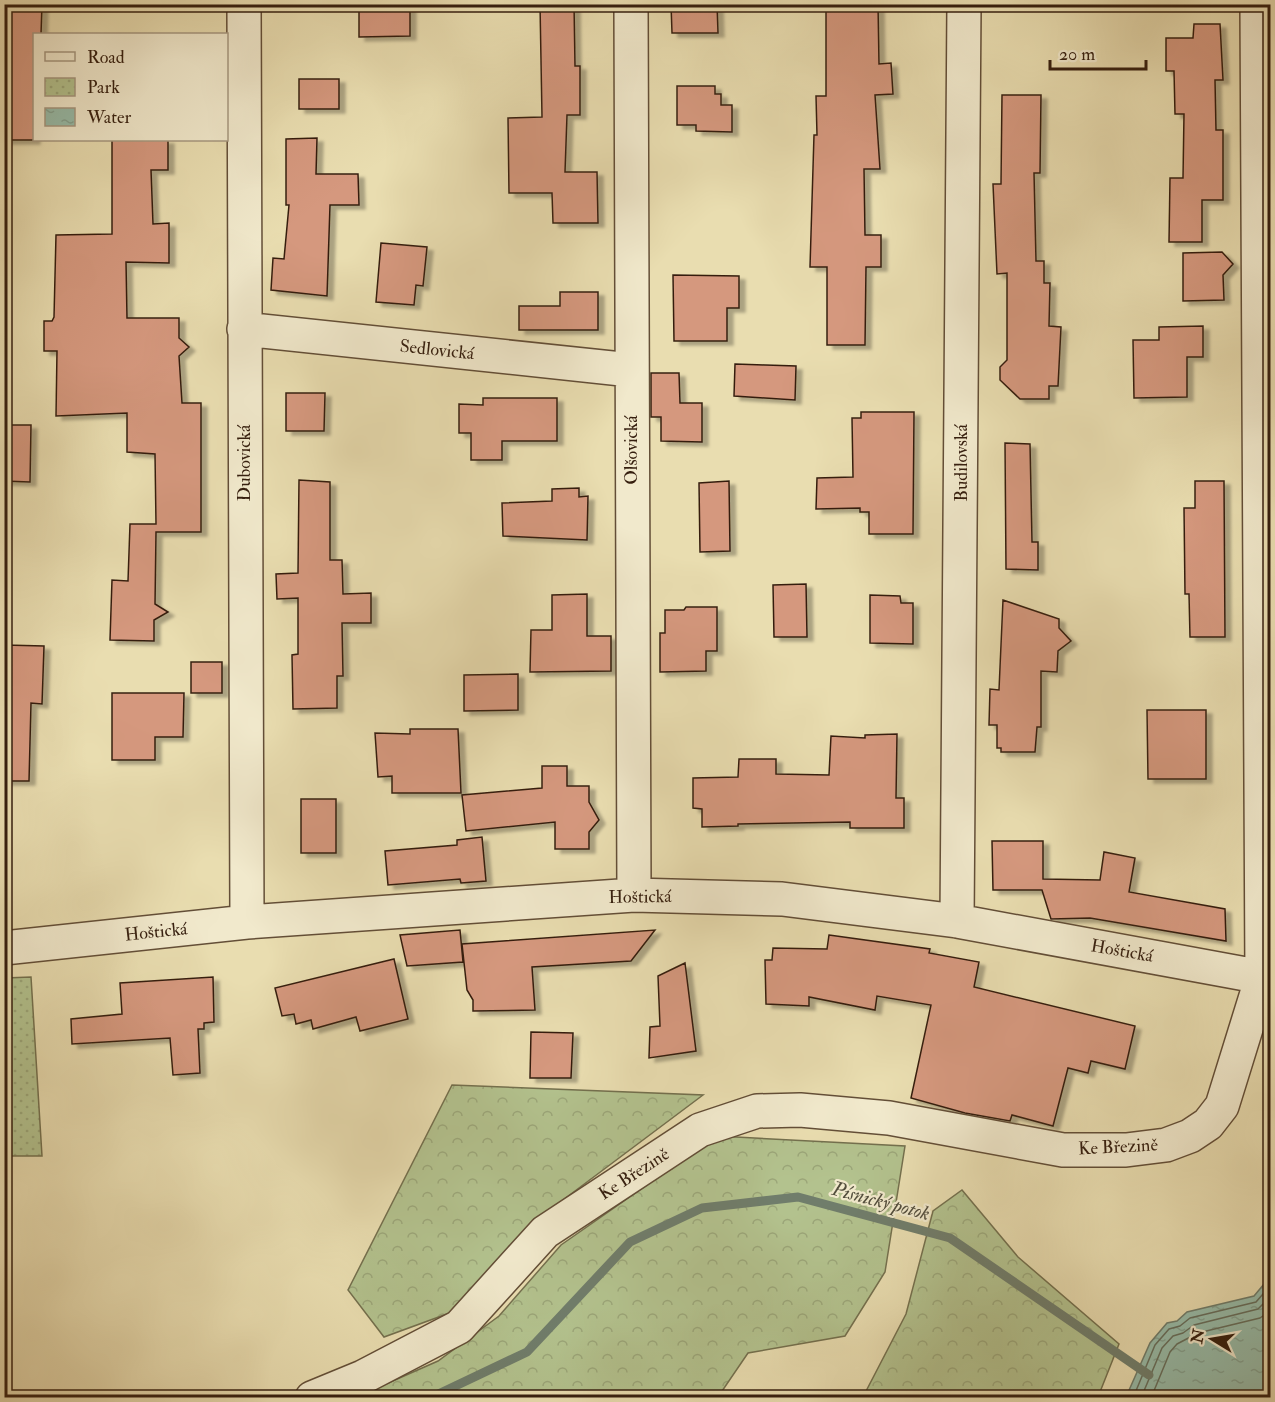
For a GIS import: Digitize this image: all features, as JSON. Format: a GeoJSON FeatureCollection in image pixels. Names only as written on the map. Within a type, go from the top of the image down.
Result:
{"type":"FeatureCollection","features":[{"type":"Feature","properties":{"kind":"street","name":"Dubovická"},"geometry":{"type":"LineString","coordinates":[[244,4],[247,922]]}},
{"type":"Feature","properties":{"kind":"street","name":"Olšovická"},"geometry":{"type":"LineString","coordinates":[[631,4],[634,895]]}},
{"type":"Feature","properties":{"kind":"street","name":"Budilovská"},"geometry":{"type":"LineString","coordinates":[[957,921],[964,4]]}},
{"type":"Feature","properties":{"kind":"street","name":"Ke Březině"},"geometry":{"type":"LineString","coordinates":[[312,1398],[363,1377],[459,1327],[545,1232],[700,1130],[757,1111],[800,1110],[889,1118],[1062,1150],[1126,1150],[1166,1145],[1190,1136],[1208,1124],[1222,1106],[1266,979],[1257,4]]}},
{"type":"Feature","properties":{"kind":"street","name":"Sedlovická"},"geometry":{"type":"LineString","coordinates":[[244,329],[631,370]]}},
{"type":"Feature","properties":{"kind":"street","name":"Hoštická"},"geometry":{"type":"LineString","coordinates":[[4,948],[247,922],[634,895],[782,899],[957,921],[1266,979]]}},
{"type":"Feature","properties":{"kind":"green space"},"geometry":{"type":"Polygon","coordinates":[[[31,977],[42,1156],[5,1156],[5,978],[31,977]]]}},
{"type":"Feature","properties":{"kind":"green space"},"geometry":{"type":"Polygon","coordinates":[[[452,1085],[703,1095],[543,1215],[455,1311],[384,1337],[348,1290],[452,1085]]]}},
{"type":"Feature","properties":{"kind":"green space"},"geometry":{"type":"Polygon","coordinates":[[[717,1136],[905,1146],[885,1272],[845,1336],[748,1353],[718,1397],[354,1398],[438,1361],[499,1316],[561,1245],[717,1136]]]}},
{"type":"Feature","properties":{"kind":"green space"},"geometry":{"type":"Polygon","coordinates":[[[962,1190],[1018,1257],[1119,1344],[1098,1397],[863,1397],[906,1314],[933,1211],[962,1190]]]}},
{"type":"Feature","properties":{"kind":"water"},"geometry":{"type":"Polygon","coordinates":[[[1269,1278],[1270,1397],[1126,1397],[1150,1343],[1167,1323],[1177,1321],[1187,1312],[1254,1296],[1269,1278]]]}},
{"type":"Feature","properties":{"kind":"building"},"geometry":{"type":"Polygon","coordinates":[[[4,4],[42,4],[41,33],[33,33],[33,140],[4,140],[4,4]]]}},
{"type":"Feature","properties":{"kind":"building"},"geometry":{"type":"Polygon","coordinates":[[[359,4],[410,4],[410,36],[359,37],[359,4]]]}},
{"type":"Feature","properties":{"kind":"building"},"geometry":{"type":"Polygon","coordinates":[[[540,4],[574,4],[575,66],[580,66],[580,115],[567,115],[565,172],[597,172],[598,223],[553,223],[552,193],[509,193],[508,118],[542,117],[540,4]]]}},
{"type":"Feature","properties":{"kind":"building"},"geometry":{"type":"Polygon","coordinates":[[[671,4],[717,4],[718,33],[672,33],[671,4]]]}},
{"type":"Feature","properties":{"kind":"building"},"geometry":{"type":"Polygon","coordinates":[[[826,4],[878,4],[879,64],[891,63],[893,94],[875,95],[880,169],[864,169],[865,235],[881,235],[881,267],[866,267],[865,345],[827,345],[827,267],[810,267],[814,135],[817,135],[816,96],[826,96],[826,4]]]}},
{"type":"Feature","properties":{"kind":"building"},"geometry":{"type":"Polygon","coordinates":[[[1194,24],[1220,24],[1223,80],[1215,80],[1216,130],[1223,130],[1223,200],[1202,200],[1202,242],[1169,242],[1170,178],[1183,178],[1184,114],[1175,114],[1174,71],[1166,71],[1166,38],[1193,38],[1194,24]]]}},
{"type":"Feature","properties":{"kind":"building"},"geometry":{"type":"Polygon","coordinates":[[[299,79],[339,79],[339,109],[299,109],[299,79]]]}},
{"type":"Feature","properties":{"kind":"building"},"geometry":{"type":"Polygon","coordinates":[[[677,86],[715,86],[715,94],[721,94],[721,105],[732,105],[732,132],[696,131],[696,125],[677,125],[677,86]]]}},
{"type":"Feature","properties":{"kind":"building"},"geometry":{"type":"Polygon","coordinates":[[[1002,95],[1041,95],[1040,173],[1034,173],[1036,261],[1044,261],[1044,283],[1050,283],[1049,326],[1061,327],[1058,386],[1049,386],[1049,399],[1020,399],[1000,380],[1000,367],[1007,360],[1007,273],[997,274],[993,184],[1001,184],[1002,95]]]}},
{"type":"Feature","properties":{"kind":"building"},"geometry":{"type":"Polygon","coordinates":[[[317,138],[316,174],[358,174],[359,205],[330,205],[327,296],[271,290],[273,258],[284,259],[289,205],[286,205],[286,139],[317,138]]]}},
{"type":"Feature","properties":{"kind":"building"},"geometry":{"type":"Polygon","coordinates":[[[112,141],[168,141],[168,170],[151,170],[153,224],[169,223],[169,263],[126,262],[127,318],[179,318],[179,338],[189,347],[179,356],[182,403],[201,403],[201,532],[156,532],[155,604],[168,612],[154,620],[154,641],[110,640],[112,580],[128,581],[130,524],[156,524],[155,454],[127,452],[127,413],[56,416],[57,351],[44,351],[44,321],[52,321],[54,317],[56,235],[112,234],[112,141]]]}},
{"type":"Feature","properties":{"kind":"building"},"geometry":{"type":"Polygon","coordinates":[[[381,243],[427,247],[423,286],[416,285],[414,305],[376,302],[381,243]]]}},
{"type":"Feature","properties":{"kind":"building"},"geometry":{"type":"Polygon","coordinates":[[[1222,252],[1233,264],[1223,275],[1224,300],[1183,301],[1183,253],[1222,252]]]}},
{"type":"Feature","properties":{"kind":"building"},"geometry":{"type":"Polygon","coordinates":[[[673,275],[739,276],[739,308],[727,308],[727,341],[674,341],[673,275]]]}},
{"type":"Feature","properties":{"kind":"building"},"geometry":{"type":"Polygon","coordinates":[[[560,292],[598,292],[598,330],[519,330],[519,306],[560,306],[560,292]]]}},
{"type":"Feature","properties":{"kind":"building"},"geometry":{"type":"Polygon","coordinates":[[[1203,326],[1203,357],[1187,357],[1187,397],[1134,398],[1133,340],[1159,340],[1159,327],[1203,326]]]}},
{"type":"Feature","properties":{"kind":"building"},"geometry":{"type":"Polygon","coordinates":[[[735,364],[796,366],[795,400],[734,396],[735,364]]]}},
{"type":"Feature","properties":{"kind":"building"},"geometry":{"type":"Polygon","coordinates":[[[651,373],[679,373],[680,403],[702,403],[702,442],[661,441],[661,417],[651,417],[651,373]]]}},
{"type":"Feature","properties":{"kind":"building"},"geometry":{"type":"Polygon","coordinates":[[[286,393],[325,393],[324,431],[286,431],[286,393]]]}},
{"type":"Feature","properties":{"kind":"building"},"geometry":{"type":"Polygon","coordinates":[[[483,398],[557,398],[557,441],[502,441],[502,460],[471,460],[471,433],[459,433],[459,404],[483,405],[483,398]]]}},
{"type":"Feature","properties":{"kind":"building"},"geometry":{"type":"Polygon","coordinates":[[[861,412],[914,412],[913,534],[869,534],[869,512],[860,512],[860,508],[816,509],[817,478],[853,477],[852,418],[861,418],[861,412]]]}},
{"type":"Feature","properties":{"kind":"building"},"geometry":{"type":"Polygon","coordinates":[[[4,425],[31,425],[30,482],[4,481],[4,425]]]}},
{"type":"Feature","properties":{"kind":"building"},"geometry":{"type":"Polygon","coordinates":[[[1005,443],[1030,444],[1032,542],[1038,542],[1038,570],[1006,569],[1005,443]]]}},
{"type":"Feature","properties":{"kind":"building"},"geometry":{"type":"Polygon","coordinates":[[[299,480],[330,482],[330,560],[342,560],[343,594],[371,593],[371,623],[342,623],[343,676],[337,676],[337,708],[293,709],[292,655],[298,654],[298,598],[277,599],[276,574],[298,573],[299,480]]]}},
{"type":"Feature","properties":{"kind":"building"},"geometry":{"type":"Polygon","coordinates":[[[729,481],[730,551],[700,552],[699,483],[729,481]]]}},
{"type":"Feature","properties":{"kind":"building"},"geometry":{"type":"Polygon","coordinates":[[[1195,481],[1224,481],[1225,637],[1190,637],[1189,594],[1185,594],[1184,508],[1195,508],[1195,481]]]}},
{"type":"Feature","properties":{"kind":"building"},"geometry":{"type":"Polygon","coordinates":[[[579,488],[579,497],[588,496],[587,540],[503,536],[502,503],[552,501],[552,489],[579,488]]]}},
{"type":"Feature","properties":{"kind":"building"},"geometry":{"type":"Polygon","coordinates":[[[806,584],[807,637],[774,637],[773,585],[806,584]]]}},
{"type":"Feature","properties":{"kind":"building"},"geometry":{"type":"Polygon","coordinates":[[[587,594],[587,636],[611,636],[611,671],[530,672],[531,630],[552,630],[552,595],[587,594]]]}},
{"type":"Feature","properties":{"kind":"building"},"geometry":{"type":"Polygon","coordinates":[[[870,595],[900,596],[901,603],[913,603],[913,644],[870,643],[870,595]]]}},
{"type":"Feature","properties":{"kind":"building"},"geometry":{"type":"Polygon","coordinates":[[[1003,600],[1059,619],[1059,628],[1071,641],[1058,651],[1057,672],[1041,671],[1041,727],[1037,727],[1035,752],[1001,752],[1001,748],[997,748],[997,725],[989,725],[990,689],[999,690],[1003,600]]]}},
{"type":"Feature","properties":{"kind":"building"},"geometry":{"type":"Polygon","coordinates":[[[686,607],[717,607],[717,651],[706,651],[706,671],[660,672],[660,633],[665,633],[665,610],[684,610],[686,607]]]}},
{"type":"Feature","properties":{"kind":"building"},"geometry":{"type":"Polygon","coordinates":[[[4,645],[44,646],[42,704],[31,703],[29,781],[4,781],[4,645]]]}},
{"type":"Feature","properties":{"kind":"building"},"geometry":{"type":"Polygon","coordinates":[[[191,662],[222,662],[222,693],[191,693],[191,662]]]}},
{"type":"Feature","properties":{"kind":"building"},"geometry":{"type":"Polygon","coordinates":[[[518,674],[518,710],[464,711],[464,675],[518,674]]]}},
{"type":"Feature","properties":{"kind":"building"},"geometry":{"type":"Polygon","coordinates":[[[112,693],[184,693],[183,737],[155,737],[155,760],[112,760],[112,693]]]}},
{"type":"Feature","properties":{"kind":"building"},"geometry":{"type":"Polygon","coordinates":[[[1147,710],[1206,710],[1206,779],[1148,779],[1147,710]]]}},
{"type":"Feature","properties":{"kind":"building"},"geometry":{"type":"Polygon","coordinates":[[[410,729],[458,729],[461,793],[392,793],[392,776],[378,777],[375,733],[410,734],[410,729]]]}},
{"type":"Feature","properties":{"kind":"building"},"geometry":{"type":"Polygon","coordinates":[[[897,734],[896,798],[904,798],[904,828],[850,828],[850,822],[702,827],[702,809],[693,808],[693,778],[738,777],[739,759],[776,759],[776,774],[829,775],[831,736],[865,738],[865,735],[897,734]]]}},
{"type":"Feature","properties":{"kind":"building"},"geometry":{"type":"Polygon","coordinates":[[[542,766],[567,766],[567,786],[589,786],[589,802],[599,820],[589,832],[589,849],[555,849],[555,822],[466,831],[462,795],[542,788],[542,766]]]}},
{"type":"Feature","properties":{"kind":"building"},"geometry":{"type":"Polygon","coordinates":[[[301,799],[336,799],[336,853],[301,853],[301,799]]]}},
{"type":"Feature","properties":{"kind":"building"},"geometry":{"type":"Polygon","coordinates":[[[482,837],[486,881],[461,883],[460,879],[388,885],[385,851],[457,845],[457,840],[482,837]]]}},
{"type":"Feature","properties":{"kind":"building"},"geometry":{"type":"Polygon","coordinates":[[[992,841],[1043,841],[1043,879],[1100,880],[1104,852],[1135,858],[1129,892],[1225,909],[1226,941],[1090,918],[1051,919],[1042,890],[993,890],[992,841]]]}},
{"type":"Feature","properties":{"kind":"building"},"geometry":{"type":"Polygon","coordinates":[[[460,930],[463,962],[407,966],[400,935],[460,930]]]}},
{"type":"Feature","properties":{"kind":"building"},"geometry":{"type":"Polygon","coordinates":[[[655,930],[631,961],[532,967],[535,1010],[473,1011],[473,1000],[467,990],[462,944],[655,930]]]}},
{"type":"Feature","properties":{"kind":"building"},"geometry":{"type":"Polygon","coordinates":[[[829,935],[930,949],[929,953],[979,962],[974,987],[1135,1026],[1125,1069],[1091,1061],[1088,1073],[1068,1068],[1053,1126],[1012,1115],[1010,1121],[965,1113],[911,1098],[931,1005],[877,996],[875,1010],[809,997],[809,1006],[766,1004],[765,960],[772,960],[773,948],[827,949],[829,935]]]}},
{"type":"Feature","properties":{"kind":"building"},"geometry":{"type":"Polygon","coordinates":[[[394,959],[408,1019],[360,1031],[356,1017],[313,1029],[311,1020],[296,1024],[294,1014],[282,1016],[275,988],[394,959]]]}},
{"type":"Feature","properties":{"kind":"building"},"geometry":{"type":"Polygon","coordinates":[[[685,963],[696,1051],[649,1058],[650,1027],[660,1026],[658,976],[685,963]]]}},
{"type":"Feature","properties":{"kind":"building"},"geometry":{"type":"Polygon","coordinates":[[[213,977],[214,1022],[204,1023],[204,1029],[198,1029],[200,1073],[173,1075],[170,1038],[72,1044],[71,1019],[122,1014],[120,983],[213,977]]]}},
{"type":"Feature","properties":{"kind":"building"},"geometry":{"type":"Polygon","coordinates":[[[531,1032],[573,1033],[571,1078],[530,1078],[531,1032]]]}},
{"type":"Feature","properties":{"kind":"waterway","name":"Písnický potok"},"geometry":{"type":"LineString","coordinates":[[430,1398],[527,1352],[630,1242],[702,1208],[798,1197],[950,1238],[1149,1375]]}}]}
